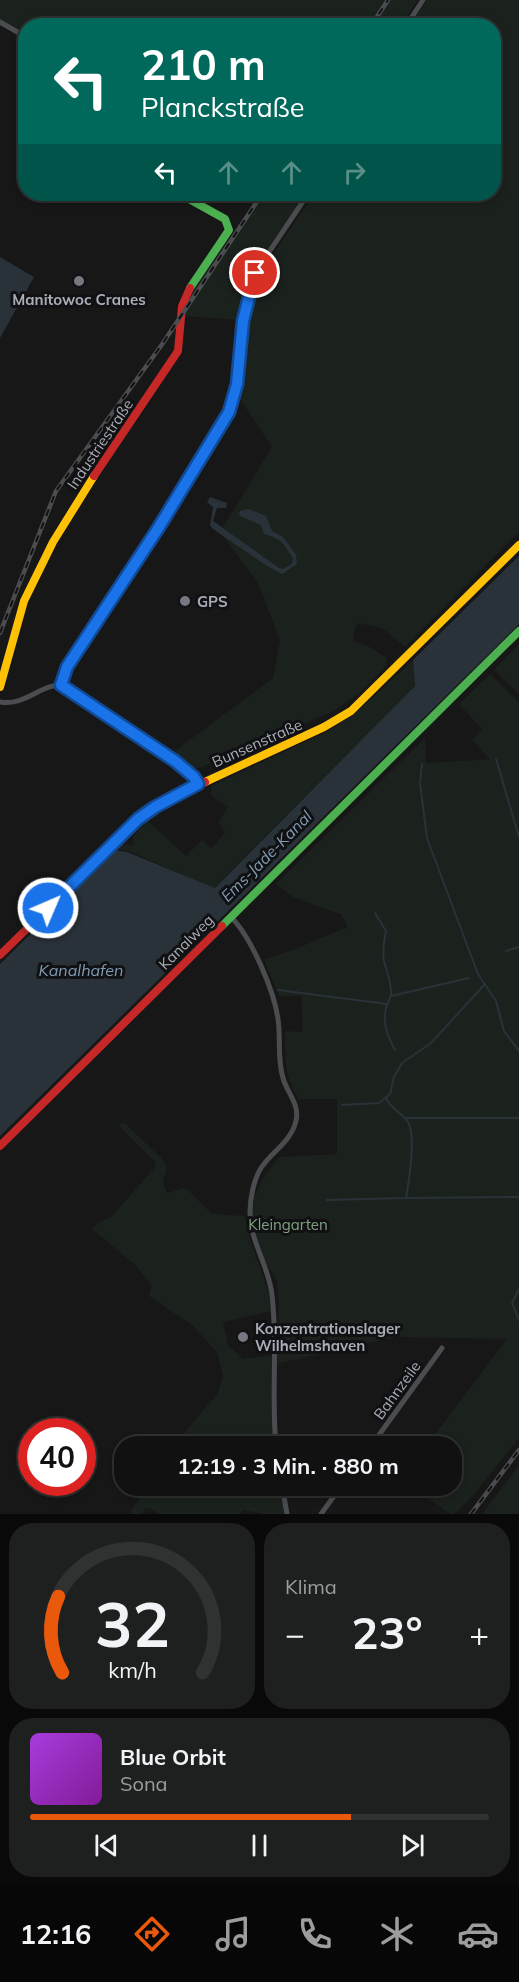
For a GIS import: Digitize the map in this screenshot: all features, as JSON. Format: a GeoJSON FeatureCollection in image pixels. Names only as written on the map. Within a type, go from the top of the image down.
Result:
{"type":"FeatureCollection","features":[{"type":"Feature","properties":{"kind":"street"},"geometry":{"type":"LineString","coordinates":[[411,18],[423,0]]}},
{"type":"Feature","properties":{"kind":"street"},"geometry":{"type":"LineString","coordinates":[[0,22],[18,32]]}},
{"type":"Feature","properties":{"kind":"street","name":"Industriestraße"},"geometry":{"type":"LineString","coordinates":[[0,687],[24,602],[53,542],[77,502],[178,351],[181,342],[181,316],[184,299],[229,230],[228,223],[192,201]]}},
{"type":"Feature","properties":{"kind":"street"},"geometry":{"type":"LineString","coordinates":[[61,685],[67,667],[159,527],[226,418],[234,400],[243,321],[255,273],[303,201]]}},
{"type":"Feature","properties":{"kind":"street","name":"Bunsenstraße"},"geometry":{"type":"LineString","coordinates":[[0,955],[138,819],[155,807],[198,784],[307,735],[351,711],[519,546]]}},
{"type":"Feature","properties":{"kind":"street","name":"Kanalweg"},"geometry":{"type":"LineString","coordinates":[[0,1146],[519,631]]}},
{"type":"Feature","properties":{"kind":"street"},"geometry":{"type":"LineString","coordinates":[[0,702],[14,704],[49,687],[61,685],[175,761],[194,777],[198,784]]}},
{"type":"Feature","properties":{"kind":"street"},"geometry":{"type":"LineString","coordinates":[[231,917],[246,934],[272,995],[278,1020],[282,1074],[297,1112],[288,1139],[266,1162],[257,1176],[250,1210],[252,1232],[272,1293],[275,1340],[275,1436]]}},
{"type":"Feature","properties":{"kind":"street","name":"Bahnzeile"},"geometry":{"type":"LineString","coordinates":[[378,1436],[442,1348]]}},
{"type":"Feature","properties":{"kind":"street"},"geometry":{"type":"LineString","coordinates":[[284,1496],[287,1514]]}},
{"type":"Feature","properties":{"kind":"street"},"geometry":{"type":"LineString","coordinates":[[321,1514],[334,1496]]}},
{"type":"Feature","properties":{"kind":"green space"},"geometry":{"type":"Polygon","coordinates":[[[0,0],[387,0],[375,18],[18,18],[18,32],[0,21],[0,0]]]}},
{"type":"Feature","properties":{"kind":"green space"},"geometry":{"type":"Polygon","coordinates":[[[389,0],[418,0],[406,18],[377,18],[389,0]]]}},
{"type":"Feature","properties":{"kind":"green space"},"geometry":{"type":"Polygon","coordinates":[[[427,0],[519,0],[519,532],[405,647],[382,628],[357,623],[353,637],[355,642],[368,646],[387,658],[386,666],[358,694],[334,711],[202,767],[191,769],[173,752],[273,678],[280,640],[258,583],[220,532],[272,447],[240,399],[237,382],[245,322],[259,275],[309,201],[501,201],[501,18],[414,18],[427,0]]]}},
{"type":"Feature","properties":{"kind":"green space"},"geometry":{"type":"Polygon","coordinates":[[[255,201],[300,201],[253,272],[240,320],[182,316],[186,301],[255,201]]]}},
{"type":"Feature","properties":{"kind":"green space"},"geometry":{"type":"Polygon","coordinates":[[[519,644],[519,694],[494,670],[519,644]]]}},
{"type":"Feature","properties":{"kind":"green space"},"geometry":{"type":"Polygon","coordinates":[[[413,660],[415,686],[214,888],[128,851],[116,849],[118,844],[133,845],[133,836],[148,821],[186,856],[202,840],[211,848],[225,833],[219,821],[228,807],[211,795],[211,786],[324,733],[352,716],[413,660]]]}},
{"type":"Feature","properties":{"kind":"green space","name":"Kleingarten"},"geometry":{"type":"Polygon","coordinates":[[[490,674],[519,702],[519,1438],[477,1491],[454,1514],[450,1514],[425,1496],[462,1496],[462,1436],[434,1436],[507,1339],[395,1337],[276,1364],[278,1286],[258,1247],[252,1219],[252,1206],[261,1182],[279,1157],[337,1154],[337,1099],[299,1099],[288,1075],[285,1031],[303,1032],[301,996],[279,996],[264,960],[347,927],[342,915],[293,897],[276,884],[425,738],[426,763],[490,759],[472,740],[482,729],[459,704],[490,674]]]}},
{"type":"Feature","properties":{"kind":"green space"},"geometry":{"type":"Polygon","coordinates":[[[125,1123],[162,1159],[167,1167],[163,1182],[167,1193],[184,1188],[212,1214],[245,1216],[272,1311],[223,1322],[228,1345],[243,1359],[273,1355],[273,1436],[181,1436],[218,1393],[223,1375],[217,1352],[193,1326],[149,1296],[152,1285],[134,1264],[92,1229],[111,1217],[156,1166],[155,1162],[119,1126],[125,1123]]]}},
{"type":"Feature","properties":{"kind":"green space"},"geometry":{"type":"Polygon","coordinates":[[[519,1465],[519,1514],[482,1514],[519,1465]]]}},
{"type":"Feature","properties":{"kind":"green space"},"geometry":{"type":"Polygon","coordinates":[[[141,1496],[283,1496],[286,1514],[264,1514],[243,1510],[240,1514],[159,1514],[151,1508],[146,1508],[142,1514],[129,1514],[141,1496]]]}},
{"type":"Feature","properties":{"kind":"water"},"geometry":{"type":"Polygon","coordinates":[[[0,257],[34,277],[0,338],[0,257]]]}},
{"type":"Feature","properties":{"kind":"water"},"geometry":{"type":"Polygon","coordinates":[[[210,497],[227,503],[226,508],[217,508],[213,521],[283,569],[292,564],[293,558],[285,546],[279,540],[264,534],[261,525],[240,516],[239,513],[249,509],[266,516],[272,531],[283,537],[296,555],[297,564],[282,574],[213,529],[210,525],[213,507],[207,502],[210,497]]]}},
{"type":"Feature","properties":{"kind":"water","name":"Kanalhafen"},"geometry":{"type":"Polygon","coordinates":[[[519,556],[519,624],[0,1136],[0,964],[115,850],[127,852],[215,888],[415,686],[413,660],[519,556]]]}},
{"type":"Feature","properties":{"kind":"waterway"},"geometry":{"type":"LineString","coordinates":[[496,759],[519,837]]}},
{"type":"Feature","properties":{"kind":"waterway"},"geometry":{"type":"LineString","coordinates":[[422,764],[420,783],[427,838],[478,974],[496,1001],[504,1031],[519,1051]]}},
{"type":"Feature","properties":{"kind":"waterway"},"geometry":{"type":"LineString","coordinates":[[375,913],[386,931],[383,957],[391,995]]}},
{"type":"Feature","properties":{"kind":"waterway"},"geometry":{"type":"LineString","coordinates":[[506,951],[519,947]]}},
{"type":"Feature","properties":{"kind":"waterway"},"geometry":{"type":"LineString","coordinates":[[395,1050],[385,1023],[386,1010],[391,996],[469,978]]}},
{"type":"Feature","properties":{"kind":"waterway"},"geometry":{"type":"LineString","coordinates":[[342,1105],[379,1103],[390,1094],[394,1077],[402,1063],[431,1043],[485,984]]}},
{"type":"Feature","properties":{"kind":"waterway"},"geometry":{"type":"LineString","coordinates":[[278,990],[387,1004]]}},
{"type":"Feature","properties":{"kind":"waterway"},"geometry":{"type":"LineString","coordinates":[[327,1200],[406,1198],[411,1159],[410,1129],[406,1119],[391,1106],[386,1098]]}},
{"type":"Feature","properties":{"kind":"waterway"},"geometry":{"type":"LineString","coordinates":[[405,1118],[519,1118]]}},
{"type":"Feature","properties":{"kind":"waterway"},"geometry":{"type":"LineString","coordinates":[[406,1198],[519,1197]]}},
{"type":"Feature","properties":{"kind":"waterway"},"geometry":{"type":"LineString","coordinates":[[519,1289],[512,1303],[519,1320]]}},
{"type":"Feature","properties":{"kind":"railway"},"geometry":{"type":"LineString","coordinates":[[376,18],[388,0]]}},
{"type":"Feature","properties":{"kind":"railway"},"geometry":{"type":"LineString","coordinates":[[0,633],[56,491],[163,343],[257,201]]}},
{"type":"Feature","properties":{"kind":"railway"},"geometry":{"type":"LineString","coordinates":[[471,1514],[519,1450]]}},
{"type":"Feature","properties":{"kind":"traffic: fast"},"geometry":{"type":"LineString","coordinates":[[190,288],[229,230],[225,219],[193,201]]}},
{"type":"Feature","properties":{"kind":"traffic: fast"},"geometry":{"type":"LineString","coordinates":[[222,926],[519,631]]}},
{"type":"Feature","properties":{"kind":"traffic: slow"},"geometry":{"type":"LineString","coordinates":[[0,687],[24,601],[53,542],[94,476]]}},
{"type":"Feature","properties":{"kind":"traffic: slow"},"geometry":{"type":"LineString","coordinates":[[205,782],[324,727],[351,711],[519,545]]}},
{"type":"Feature","properties":{"kind":"traffic: jam"},"geometry":{"type":"LineString","coordinates":[[94,476],[178,351],[182,306],[190,288]]}},
{"type":"Feature","properties":{"kind":"traffic: jam"},"geometry":{"type":"LineString","coordinates":[[0,955],[146,813],[205,782]]}},
{"type":"Feature","properties":{"kind":"traffic: jam"},"geometry":{"type":"LineString","coordinates":[[0,1146],[222,926]]}},
{"type":"Feature","properties":{"kind":"place","name":"Manitowoc Cranes"},"geometry":{"type":"Point","coordinates":[79,281]}},
{"type":"Feature","properties":{"kind":"place","name":"GPS"},"geometry":{"type":"Point","coordinates":[185,601]}},
{"type":"Feature","properties":{"kind":"place","name":"Konzentrationslager Wilhelmshaven"},"geometry":{"type":"Point","coordinates":[243,1337]}},
{"type":"Feature","properties":{"kind":"route"},"geometry":{"type":"LineString","coordinates":[[48,908],[138,819],[198,784],[194,777],[175,761],[61,685],[67,667],[159,527],[229,412],[237,384],[243,321],[255,273]]}},
{"type":"Feature","properties":{"kind":"water label","name":"Ems-Jade-Kanal"},"geometry":{"type":"Point","coordinates":[266,856]}}]}
